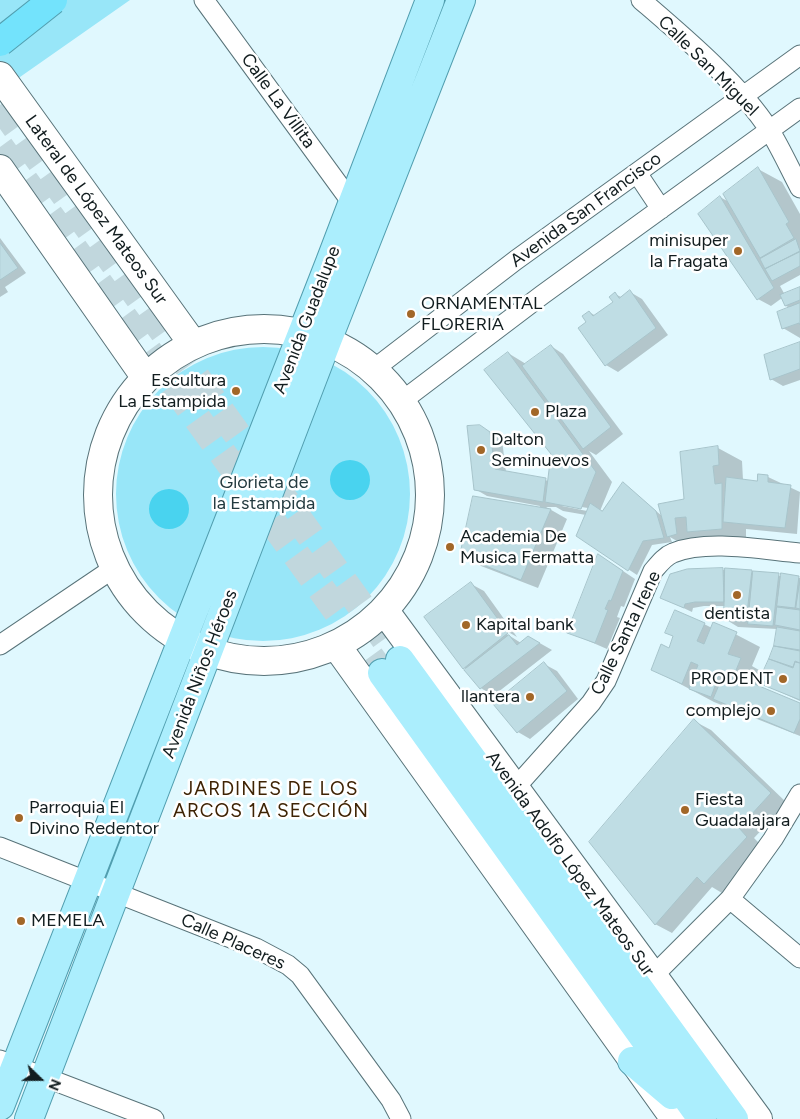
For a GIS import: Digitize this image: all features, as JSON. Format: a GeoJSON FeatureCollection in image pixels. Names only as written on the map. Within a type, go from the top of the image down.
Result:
{"type":"FeatureCollection","features":[{"type":"Feature","properties":{"kind":"highway"},"geometry":{"type":"LineString","coordinates":[[0,42],[53,0]]}},
{"type":"Feature","properties":{"kind":"main road","name":"Avenida Guadalupe"},"geometry":{"type":"LineString","coordinates":[[315,337],[352,203],[430,0]]}},
{"type":"Feature","properties":{"kind":"main road","name":"Avenida Guadalupe"},"geometry":{"type":"LineString","coordinates":[[182,640],[461,0]]}},
{"type":"Feature","properties":{"kind":"main road","name":"Lateral de López Mateos Sur"},"geometry":{"type":"LineString","coordinates":[[0,76],[11,103],[193,344]]}},
{"type":"Feature","properties":{"kind":"main road"},"geometry":{"type":"LineString","coordinates":[[0,169],[146,378]]}},
{"type":"Feature","properties":{"kind":"main road"},"geometry":{"type":"LineString","coordinates":[[265,328],[315,337],[374,369],[402,401],[415,425],[425,452],[429,480],[429,508],[421,547],[415,563],[401,588],[384,610],[336,645],[298,658],[259,662],[229,657],[209,651],[182,640],[161,626],[143,610],[127,590],[114,568],[104,541],[99,512],[98,483],[103,454],[113,426],[127,401],[146,378],[193,344],[222,333],[265,328]]}},
{"type":"Feature","properties":{"kind":"main road","name":"Avenida Niños Héroes"},"geometry":{"type":"LineString","coordinates":[[29,1119],[209,651],[315,337]]}},
{"type":"Feature","properties":{"kind":"main road","name":"Avenida Adolfo López Mateos Sur"},"geometry":{"type":"LineString","coordinates":[[384,610],[758,1119]]}},
{"type":"Feature","properties":{"kind":"main road","name":"Avenida Niños Héroes"},"geometry":{"type":"LineString","coordinates":[[0,1106],[8,1063],[88,883],[182,640]]}},
{"type":"Feature","properties":{"kind":"main road"},"geometry":{"type":"LineString","coordinates":[[336,645],[674,1119]]}},
{"type":"Feature","properties":{"kind":"main road"},"geometry":{"type":"LineString","coordinates":[[391,667],[715,1116]]}},
{"type":"Feature","properties":{"kind":"main road"},"geometry":{"type":"LineString","coordinates":[[679,1012],[715,1116]]}},
{"type":"Feature","properties":{"kind":"main road"},"geometry":{"type":"LineString","coordinates":[[632,1061],[715,1116]]}},
{"type":"Feature","properties":{"kind":"street","name":"Calle La Villita"},"geometry":{"type":"LineString","coordinates":[[204,0],[352,203]]}},
{"type":"Feature","properties":{"kind":"street","name":"Calle San Miguel"},"geometry":{"type":"LineString","coordinates":[[641,0],[686,39],[743,96],[769,130],[800,188]]}},
{"type":"Feature","properties":{"kind":"street","name":"Avenida San Francisco"},"geometry":{"type":"LineString","coordinates":[[374,369],[516,260],[800,55]]}},
{"type":"Feature","properties":{"kind":"street"},"geometry":{"type":"LineString","coordinates":[[402,401],[800,108]]}},
{"type":"Feature","properties":{"kind":"street"},"geometry":{"type":"LineString","coordinates":[[637,173],[661,209]]}},
{"type":"Feature","properties":{"kind":"street","name":"Calle Santa Irene"},"geometry":{"type":"LineString","coordinates":[[515,788],[591,703],[606,681],[653,570],[662,560],[673,553],[716,546],[800,553]]}},
{"type":"Feature","properties":{"kind":"street"},"geometry":{"type":"LineString","coordinates":[[0,645],[114,568]]}},
{"type":"Feature","properties":{"kind":"street"},"geometry":{"type":"LineString","coordinates":[[652,977],[730,898],[773,839],[800,794]]}},
{"type":"Feature","properties":{"kind":"street","name":"Calle Placeres"},"geometry":{"type":"LineString","coordinates":[[0,847],[256,948],[288,964],[300,976],[334,1021],[391,1100],[401,1115],[401,1119]]}},
{"type":"Feature","properties":{"kind":"street"},"geometry":{"type":"LineString","coordinates":[[730,898],[800,958]]}},
{"type":"Feature","properties":{"kind":"street"},"geometry":{"type":"LineString","coordinates":[[8,1063],[154,1119]]}},
{"type":"Feature","properties":{"kind":"green space"},"geometry":{"type":"Polygon","coordinates":[[[0,0],[130,0],[0,91],[0,0]]]}},
{"type":"Feature","properties":{"kind":"green space","name":"Glorieta de la Estampida"},"geometry":{"type":"Polygon","coordinates":[[[249,347],[277,347],[306,353],[333,364],[357,380],[377,400],[393,424],[404,451],[408,465],[410,494],[408,523],[393,564],[377,588],[357,608],[333,624],[306,635],[277,641],[249,641],[220,635],[193,624],[169,608],[149,588],[133,564],[122,537],[116,508],[116,480],[122,451],[133,424],[149,400],[169,380],[193,364],[220,353],[249,347]]]}},
{"type":"Feature","properties":{"kind":"shaded area"},"geometry":{"type":"Polygon","coordinates":[[[346,460],[354,460],[361,463],[367,469],[370,480],[367,491],[361,497],[354,500],[346,500],[339,497],[333,491],[330,484],[330,476],[333,469],[339,463],[346,460]]]}},
{"type":"Feature","properties":{"kind":"shaded area"},"geometry":{"type":"Polygon","coordinates":[[[165,489],[173,489],[180,492],[186,498],[189,509],[186,520],[180,526],[173,529],[165,529],[158,526],[152,520],[149,513],[149,505],[152,498],[158,492],[165,489]]]}},
{"type":"Feature","properties":{"kind":"building"},"geometry":{"type":"Polygon","coordinates":[[[758,167],[789,222],[786,224],[794,238],[760,258],[723,194],[758,167]]]}},
{"type":"Feature","properties":{"kind":"building","name":"minisuper la Fragata"},"geometry":{"type":"Polygon","coordinates":[[[720,196],[774,288],[757,300],[698,214],[720,196]]]}},
{"type":"Feature","properties":{"kind":"building"},"geometry":{"type":"Polygon","coordinates":[[[796,239],[800,251],[765,269],[760,259],[796,239]]]}},
{"type":"Feature","properties":{"kind":"building"},"geometry":{"type":"Polygon","coordinates":[[[0,243],[18,268],[0,280],[0,243]]]}},
{"type":"Feature","properties":{"kind":"building"},"geometry":{"type":"Polygon","coordinates":[[[800,252],[800,266],[772,281],[765,269],[800,252]]]}},
{"type":"Feature","properties":{"kind":"building"},"geometry":{"type":"Polygon","coordinates":[[[800,287],[800,300],[785,306],[780,295],[800,287]]]}},
{"type":"Feature","properties":{"kind":"building"},"geometry":{"type":"Polygon","coordinates":[[[630,290],[656,328],[605,366],[578,328],[586,322],[582,316],[589,311],[593,316],[613,302],[609,297],[615,292],[619,298],[630,290]]]}},
{"type":"Feature","properties":{"kind":"building"},"geometry":{"type":"Polygon","coordinates":[[[800,303],[800,325],[799,323],[782,329],[777,312],[800,303]]]}},
{"type":"Feature","properties":{"kind":"building"},"geometry":{"type":"Polygon","coordinates":[[[800,342],[800,369],[770,380],[764,355],[800,342]]]}},
{"type":"Feature","properties":{"kind":"building"},"geometry":{"type":"Polygon","coordinates":[[[551,345],[611,427],[583,449],[522,366],[551,345]]]}},
{"type":"Feature","properties":{"kind":"building","name":"Plaza"},"geometry":{"type":"Polygon","coordinates":[[[508,352],[596,472],[581,509],[545,502],[551,454],[484,370],[508,352]]]}},
{"type":"Feature","properties":{"kind":"building","name":"Dalton Seminuevos"},"geometry":{"type":"Polygon","coordinates":[[[480,425],[490,432],[495,469],[546,478],[543,502],[474,490],[467,426],[480,425]]]}},
{"type":"Feature","properties":{"kind":"building"},"geometry":{"type":"Polygon","coordinates":[[[718,446],[719,465],[713,466],[715,484],[722,483],[722,529],[687,532],[686,517],[675,518],[677,534],[667,537],[658,504],[684,499],[680,452],[718,446]]]}},
{"type":"Feature","properties":{"kind":"building"},"geometry":{"type":"Polygon","coordinates":[[[758,474],[768,475],[768,482],[791,485],[785,528],[723,522],[726,477],[757,481],[758,474]]]}},
{"type":"Feature","properties":{"kind":"building"},"geometry":{"type":"Polygon","coordinates":[[[623,482],[656,511],[664,538],[643,541],[628,571],[576,536],[590,503],[602,511],[623,482]]]}},
{"type":"Feature","properties":{"kind":"building"},"geometry":{"type":"Polygon","coordinates":[[[473,496],[551,509],[521,580],[463,557],[461,550],[473,496]]]}},
{"type":"Feature","properties":{"kind":"building"},"geometry":{"type":"Polygon","coordinates":[[[598,554],[623,571],[611,601],[609,600],[605,609],[608,610],[595,643],[567,633],[598,554]]]}},
{"type":"Feature","properties":{"kind":"building"},"geometry":{"type":"Polygon","coordinates":[[[723,568],[724,602],[695,602],[685,604],[684,608],[660,598],[670,574],[687,569],[723,568]]]}},
{"type":"Feature","properties":{"kind":"building","name":"dentista"},"geometry":{"type":"Polygon","coordinates":[[[725,568],[752,570],[746,622],[724,620],[725,568]]]}},
{"type":"Feature","properties":{"kind":"building"},"geometry":{"type":"Polygon","coordinates":[[[753,571],[779,573],[773,626],[748,624],[753,571]]]}},
{"type":"Feature","properties":{"kind":"building"},"geometry":{"type":"Polygon","coordinates":[[[781,573],[799,576],[795,608],[777,606],[781,573]]]}},
{"type":"Feature","properties":{"kind":"building"},"geometry":{"type":"Polygon","coordinates":[[[800,580],[800,609],[796,608],[800,580]]]}},
{"type":"Feature","properties":{"kind":"building","name":"Kapital bank"},"geometry":{"type":"Polygon","coordinates":[[[471,582],[508,633],[463,669],[424,617],[471,582]]]}},
{"type":"Feature","properties":{"kind":"building"},"geometry":{"type":"Polygon","coordinates":[[[777,607],[800,610],[800,630],[775,625],[777,607]]]}},
{"type":"Feature","properties":{"kind":"building"},"geometry":{"type":"Polygon","coordinates":[[[675,610],[705,623],[697,641],[704,644],[713,622],[737,632],[728,654],[741,658],[732,680],[719,675],[711,697],[689,689],[698,665],[691,662],[682,684],[651,670],[661,644],[669,648],[673,636],[665,633],[675,610]]]}},
{"type":"Feature","properties":{"kind":"building"},"geometry":{"type":"Polygon","coordinates":[[[777,627],[800,631],[800,650],[774,646],[777,627]]]}},
{"type":"Feature","properties":{"kind":"building","name":"llantera"},"geometry":{"type":"Polygon","coordinates":[[[509,635],[517,645],[528,636],[540,643],[480,689],[464,670],[509,635]]]}},
{"type":"Feature","properties":{"kind":"building"},"geometry":{"type":"Polygon","coordinates":[[[774,646],[800,651],[800,663],[795,661],[793,667],[769,659],[774,646]]]}},
{"type":"Feature","properties":{"kind":"building","name":"PRODENT"},"geometry":{"type":"Polygon","coordinates":[[[769,659],[793,668],[795,662],[800,663],[800,700],[763,685],[769,672],[764,670],[769,659]]]}},
{"type":"Feature","properties":{"kind":"building","name":"llantera"},"geometry":{"type":"Polygon","coordinates":[[[544,662],[567,691],[517,733],[493,704],[544,662]]]}},
{"type":"Feature","properties":{"kind":"building","name":"complejo"},"geometry":{"type":"Polygon","coordinates":[[[735,676],[800,703],[800,719],[794,733],[713,699],[722,678],[732,682],[735,676]]]}},
{"type":"Feature","properties":{"kind":"building","name":"Fiesta Guadalajara"},"geometry":{"type":"Polygon","coordinates":[[[694,719],[771,793],[739,828],[747,837],[704,884],[697,877],[655,925],[589,842],[694,719]]]}},
{"type":"Feature","properties":{"kind":"tunnel"},"geometry":{"type":"LineString","coordinates":[[0,105],[400,660]]}},
{"type":"Feature","properties":{"kind":"tunnel"},"geometry":{"type":"LineString","coordinates":[[0,147],[382,673]]}},
{"type":"Feature","properties":{"kind":"place","name":"minisuper la Fragata"},"geometry":{"type":"Point","coordinates":[738,251]}},
{"type":"Feature","properties":{"kind":"place","name":"ORNAMENTAL FLORERIA"},"geometry":{"type":"Point","coordinates":[411,314]}},
{"type":"Feature","properties":{"kind":"place","name":"Escultura La Estampida"},"geometry":{"type":"Point","coordinates":[236,391]}},
{"type":"Feature","properties":{"kind":"place","name":"Plaza"},"geometry":{"type":"Point","coordinates":[535,412]}},
{"type":"Feature","properties":{"kind":"place","name":"Dalton Seminuevos"},"geometry":{"type":"Point","coordinates":[481,450]}},
{"type":"Feature","properties":{"kind":"place","name":"Academia De Musica Fermatta"},"geometry":{"type":"Point","coordinates":[450,547]}},
{"type":"Feature","properties":{"kind":"place","name":"dentista"},"geometry":{"type":"Point","coordinates":[737,595]}},
{"type":"Feature","properties":{"kind":"place","name":"Kapital bank"},"geometry":{"type":"Point","coordinates":[466,625]}},
{"type":"Feature","properties":{"kind":"place","name":"PRODENT"},"geometry":{"type":"Point","coordinates":[783,679]}},
{"type":"Feature","properties":{"kind":"place","name":"llantera"},"geometry":{"type":"Point","coordinates":[530,697]}},
{"type":"Feature","properties":{"kind":"place","name":"complejo"},"geometry":{"type":"Point","coordinates":[771,711]}},
{"type":"Feature","properties":{"kind":"place","name":"Fiesta Guadalajara"},"geometry":{"type":"Point","coordinates":[685,810]}},
{"type":"Feature","properties":{"kind":"place","name":"Parroquia El Divino Redentor"},"geometry":{"type":"Point","coordinates":[19,818]}},
{"type":"Feature","properties":{"kind":"place","name":"MEMELA"},"geometry":{"type":"Point","coordinates":[21,921]}},
{"type":"Feature","properties":{"kind":"district","name":"JARDINES DE LOS ARCOS 1A SECCIÓN"},"geometry":{"type":"Point","coordinates":[271,800]}}]}
